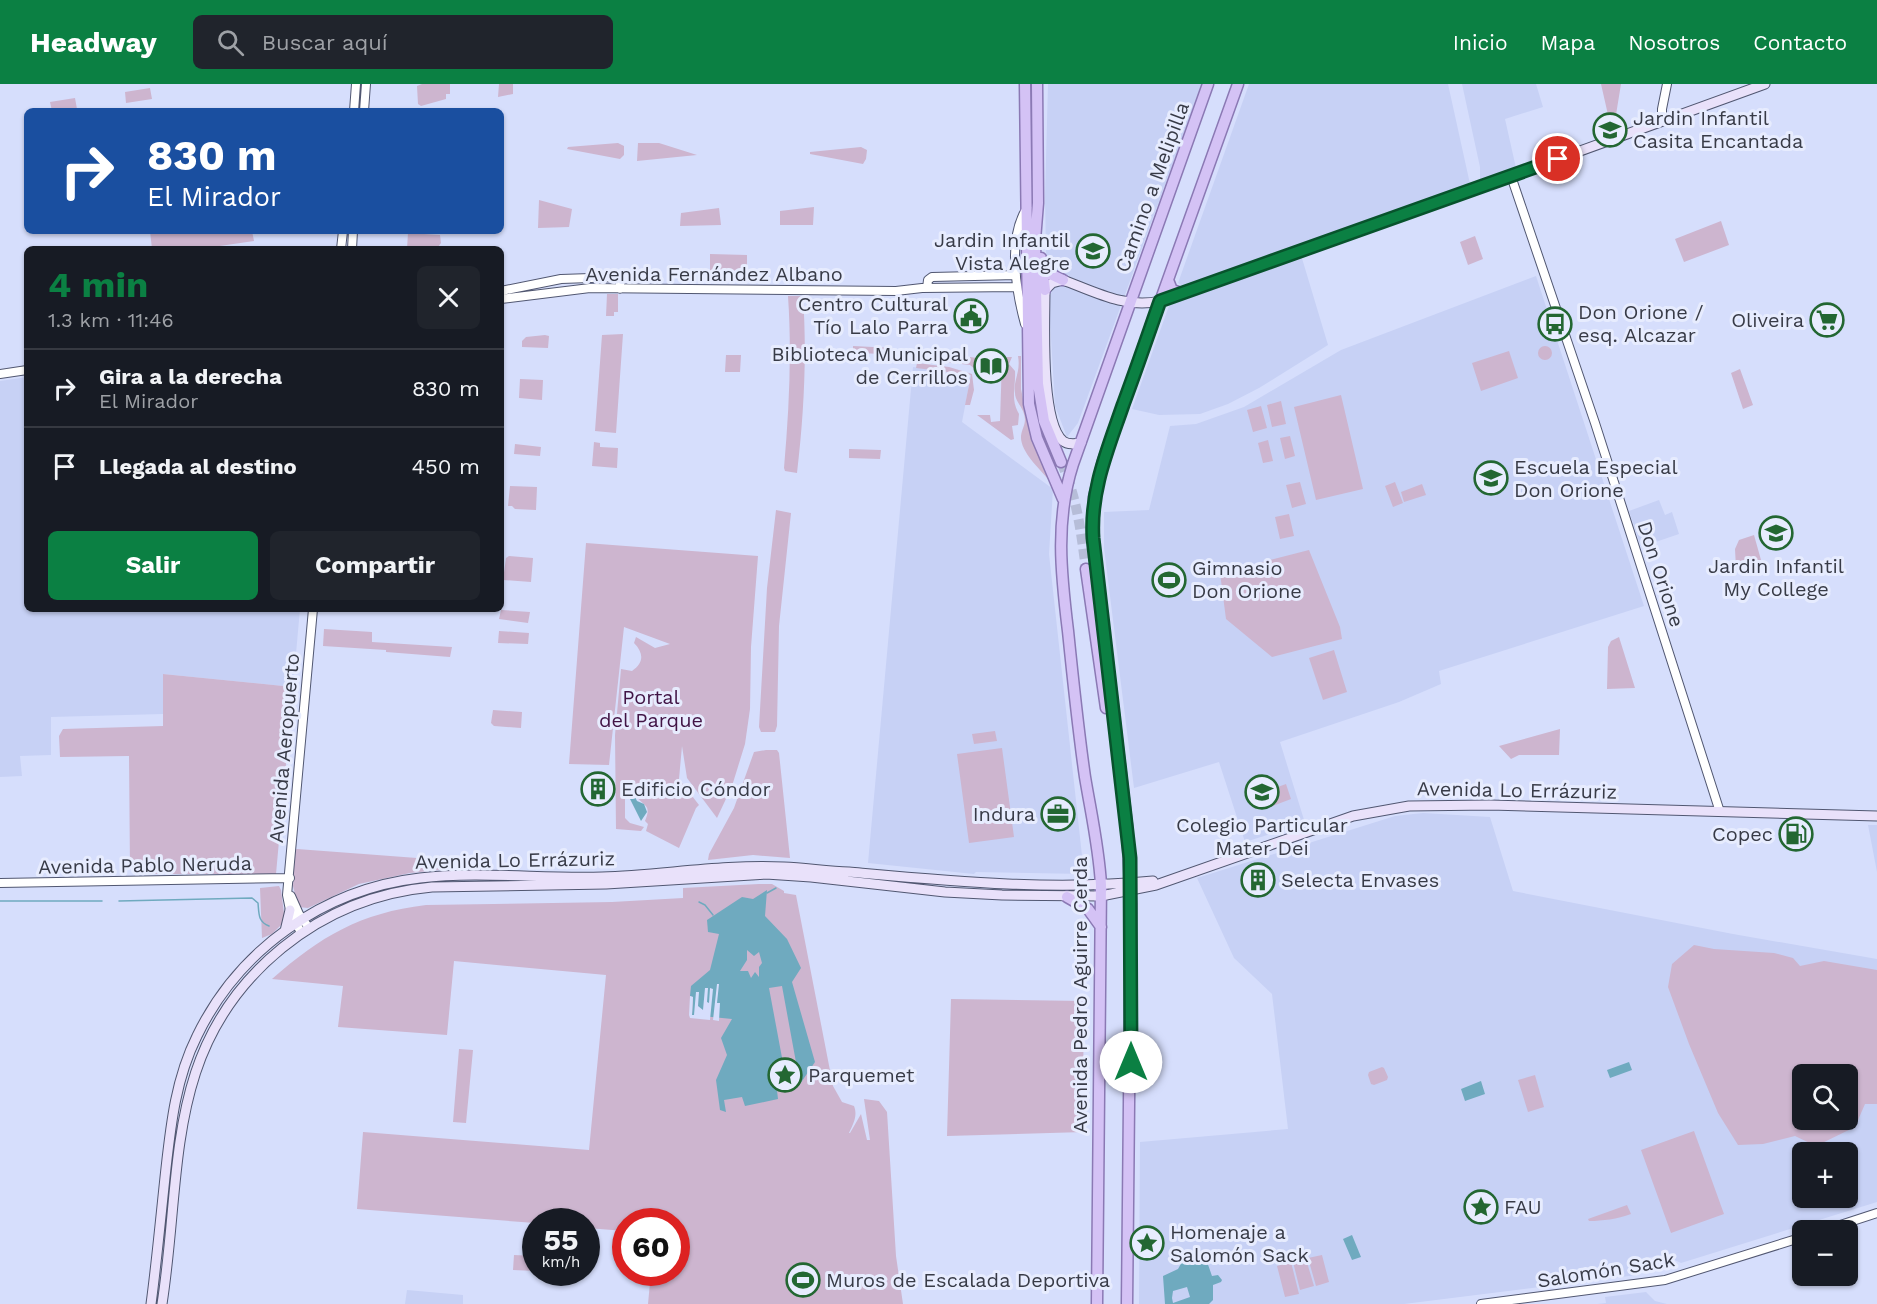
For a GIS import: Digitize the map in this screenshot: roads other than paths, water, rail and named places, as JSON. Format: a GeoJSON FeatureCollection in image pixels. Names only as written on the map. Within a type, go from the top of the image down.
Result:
{"type":"FeatureCollection","features":[{"type":"Feature","properties":{"kind":"main road"},"geometry":{"type":"LineString","coordinates":[[1025,84],[1035,240],[1038,384],[1044,421],[1061,462]]}},
{"type":"Feature","properties":{"kind":"main road"},"geometry":{"type":"LineString","coordinates":[[1037,84],[1027,328],[1027,382],[1032,421],[1037,438],[1064,502]]}},
{"type":"Feature","properties":{"kind":"main road","name":"Camino a Melipilla"},"geometry":{"type":"LineString","coordinates":[[1130,303],[1208,84]]}},
{"type":"Feature","properties":{"kind":"main road"},"geometry":{"type":"LineString","coordinates":[[1127,1304],[1131,887],[1127,826],[1092,515],[1095,490],[1103,461],[1238,84]]}},
{"type":"Feature","properties":{"kind":"main road"},"geometry":{"type":"LineString","coordinates":[[1042,267],[1048,273],[1063,280],[1130,303],[1144,304],[1160,301],[1765,84]]}},
{"type":"Feature","properties":{"kind":"main road"},"geometry":{"type":"LineString","coordinates":[[1032,206],[1045,290],[1046,375],[1051,410],[1062,441],[1069,444],[1081,443]]}},
{"type":"Feature","properties":{"kind":"main road"},"geometry":{"type":"LineString","coordinates":[[1045,290],[1052,283],[1063,280]]}},
{"type":"Feature","properties":{"kind":"main road"},"geometry":{"type":"LineString","coordinates":[[1168,280],[1172,290],[1181,293]]}},
{"type":"Feature","properties":{"kind":"main road","name":"Avenida Pedro Aguirre Cerda"},"geometry":{"type":"LineString","coordinates":[[1096,1304],[1101,891],[1097,842],[1084,771],[1062,578],[1060,534],[1069,477],[1130,303]]}},
{"type":"Feature","properties":{"kind":"main road"},"geometry":{"type":"LineString","coordinates":[[1086,569],[1115,773],[1127,826]]}},
{"type":"Feature","properties":{"kind":"main road","name":"Avenida Lo Errázuriz"},"geometry":{"type":"LineString","coordinates":[[162,1304],[182,1122],[198,1062],[218,1021],[233,997],[269,959],[305,931],[338,912],[365,901],[398,892],[432,887],[621,884],[766,874],[846,880],[934,891],[1067,897],[1168,880],[1353,816],[1396,807],[1429,805],[1877,816]]}},
{"type":"Feature","properties":{"kind":"main road","name":"Avenida Lo Errázuriz"},"geometry":{"type":"LineString","coordinates":[[151,1304],[172,1116],[186,1061],[204,1023],[226,988],[252,957],[299,921],[339,900],[371,888],[437,877],[604,877],[771,866],[1101,891]]}},
{"type":"Feature","properties":{"kind":"main road"},"geometry":{"type":"LineString","coordinates":[[1067,897],[1088,909],[1101,927]]}},
{"type":"Feature","properties":{"kind":"main road"},"geometry":{"type":"LineString","coordinates":[[285,931],[290,910]]}},
{"type":"Feature","properties":{"kind":"street"},"geometry":{"type":"LineString","coordinates":[[354,108],[356,84]]}},
{"type":"Feature","properties":{"kind":"street"},"geometry":{"type":"LineString","coordinates":[[364,108],[366,84]]}},
{"type":"Feature","properties":{"kind":"street"},"geometry":{"type":"LineString","coordinates":[[1662,121],[1667,84]]}},
{"type":"Feature","properties":{"kind":"street","name":"Don Orione"},"geometry":{"type":"LineString","coordinates":[[1511,176],[1595,423],[1720,812]]}},
{"type":"Feature","properties":{"kind":"street"},"geometry":{"type":"LineString","coordinates":[[1027,328],[1016,287],[1017,231],[1021,219],[1032,206]]}},
{"type":"Feature","properties":{"kind":"street","name":"Avenida Fernández Albano"},"geometry":{"type":"LineString","coordinates":[[927,288],[928,280],[932,277],[1016,275]]}},
{"type":"Feature","properties":{"kind":"street","name":"Avenida Fernández Albano"},"geometry":{"type":"LineString","coordinates":[[504,290],[561,279],[620,277],[620,289]]}},
{"type":"Feature","properties":{"kind":"street","name":"Avenida Fernández Albano"},"geometry":{"type":"LineString","coordinates":[[504,298],[569,290],[896,291],[927,288],[1016,287]]}},
{"type":"Feature","properties":{"kind":"street"},"geometry":{"type":"LineString","coordinates":[[0,375],[24,371]]}},
{"type":"Feature","properties":{"kind":"street","name":"Avenida Aeropuerto"},"geometry":{"type":"LineString","coordinates":[[305,931],[290,910],[289,890],[313,612]]}},
{"type":"Feature","properties":{"kind":"street","name":"Avenida Pablo Neruda"},"geometry":{"type":"LineString","coordinates":[[0,883],[290,879]]}},
{"type":"Feature","properties":{"kind":"street","name":"Avenida Aeropuerto"},"geometry":{"type":"LineString","coordinates":[[289,890],[299,921]]}},
{"type":"Feature","properties":{"kind":"street"},"geometry":{"type":"LineString","coordinates":[[1856,1220],[1877,1213]]}},
{"type":"Feature","properties":{"kind":"street","name":"Salomón Sack"},"geometry":{"type":"LineString","coordinates":[[1481,1304],[1657,1282],[1792,1240]]}},
{"type":"Feature","properties":{"kind":"waterway"},"geometry":{"type":"LineString","coordinates":[[767,893],[776,888]]}},
{"type":"Feature","properties":{"kind":"waterway"},"geometry":{"type":"LineString","coordinates":[[119,901],[252,898],[258,903],[261,920],[269,926]]}},
{"type":"Feature","properties":{"kind":"waterway"},"geometry":{"type":"LineString","coordinates":[[0,901],[102,901]]}},
{"type":"Feature","properties":{"kind":"waterway"},"geometry":{"type":"LineString","coordinates":[[699,902],[705,905],[713,915]]}},
{"type":"Feature","properties":{"kind":"tunnel"},"geometry":{"type":"LineString","coordinates":[[1061,462],[1075,501],[1086,569]]}},
{"type":"Feature","properties":{"kind":"place","name":"Jardin Infantil Casita Encantada"},"geometry":{"type":"Point","coordinates":[1610,130]}},
{"type":"Feature","properties":{"kind":"place","name":"Jardin Infantil Vista Alegre"},"geometry":{"type":"Point","coordinates":[1093,251]}},
{"type":"Feature","properties":{"kind":"place","name":"Centro Cultural Tío Lalo Parra"},"geometry":{"type":"Point","coordinates":[971,316]}},
{"type":"Feature","properties":{"kind":"place","name":"Oliveira"},"geometry":{"type":"Point","coordinates":[1827,320]}},
{"type":"Feature","properties":{"kind":"place","name":"Don Orione / esq. Alcazar"},"geometry":{"type":"Point","coordinates":[1555,324]}},
{"type":"Feature","properties":{"kind":"place","name":"Biblioteca Municipal de Cerrillos"},"geometry":{"type":"Point","coordinates":[991,366]}},
{"type":"Feature","properties":{"kind":"place","name":"Escuela Especial Don Orione"},"geometry":{"type":"Point","coordinates":[1491,478]}},
{"type":"Feature","properties":{"kind":"place","name":"Jardin Infantil My College"},"geometry":{"type":"Point","coordinates":[1776,533]}},
{"type":"Feature","properties":{"kind":"place","name":"Gimnasio Don Orione"},"geometry":{"type":"Point","coordinates":[1169,580]}},
{"type":"Feature","properties":{"kind":"place","name":"Edificio Cóndor"},"geometry":{"type":"Point","coordinates":[598,789]}},
{"type":"Feature","properties":{"kind":"place","name":"Colegio Particular Mater Dei"},"geometry":{"type":"Point","coordinates":[1262,792]}},
{"type":"Feature","properties":{"kind":"place","name":"Indura"},"geometry":{"type":"Point","coordinates":[1058,814]}},
{"type":"Feature","properties":{"kind":"place","name":"Copec"},"geometry":{"type":"Point","coordinates":[1796,834]}},
{"type":"Feature","properties":{"kind":"place","name":"Selecta Envases"},"geometry":{"type":"Point","coordinates":[1258,880]}},
{"type":"Feature","properties":{"kind":"place","name":"Parquemet"},"geometry":{"type":"Point","coordinates":[785,1075]}},
{"type":"Feature","properties":{"kind":"place","name":"FAU"},"geometry":{"type":"Point","coordinates":[1481,1207]}},
{"type":"Feature","properties":{"kind":"place","name":"Homenaje a Salomón Sack"},"geometry":{"type":"Point","coordinates":[1147,1243]}},
{"type":"Feature","properties":{"kind":"place","name":"Muros de Escalada Deportiva"},"geometry":{"type":"Point","coordinates":[803,1280]}},
{"type":"Feature","properties":{"kind":"park label","name":"Portal del Parque"},"geometry":{"type":"Point","coordinates":[651,708]}}]}
